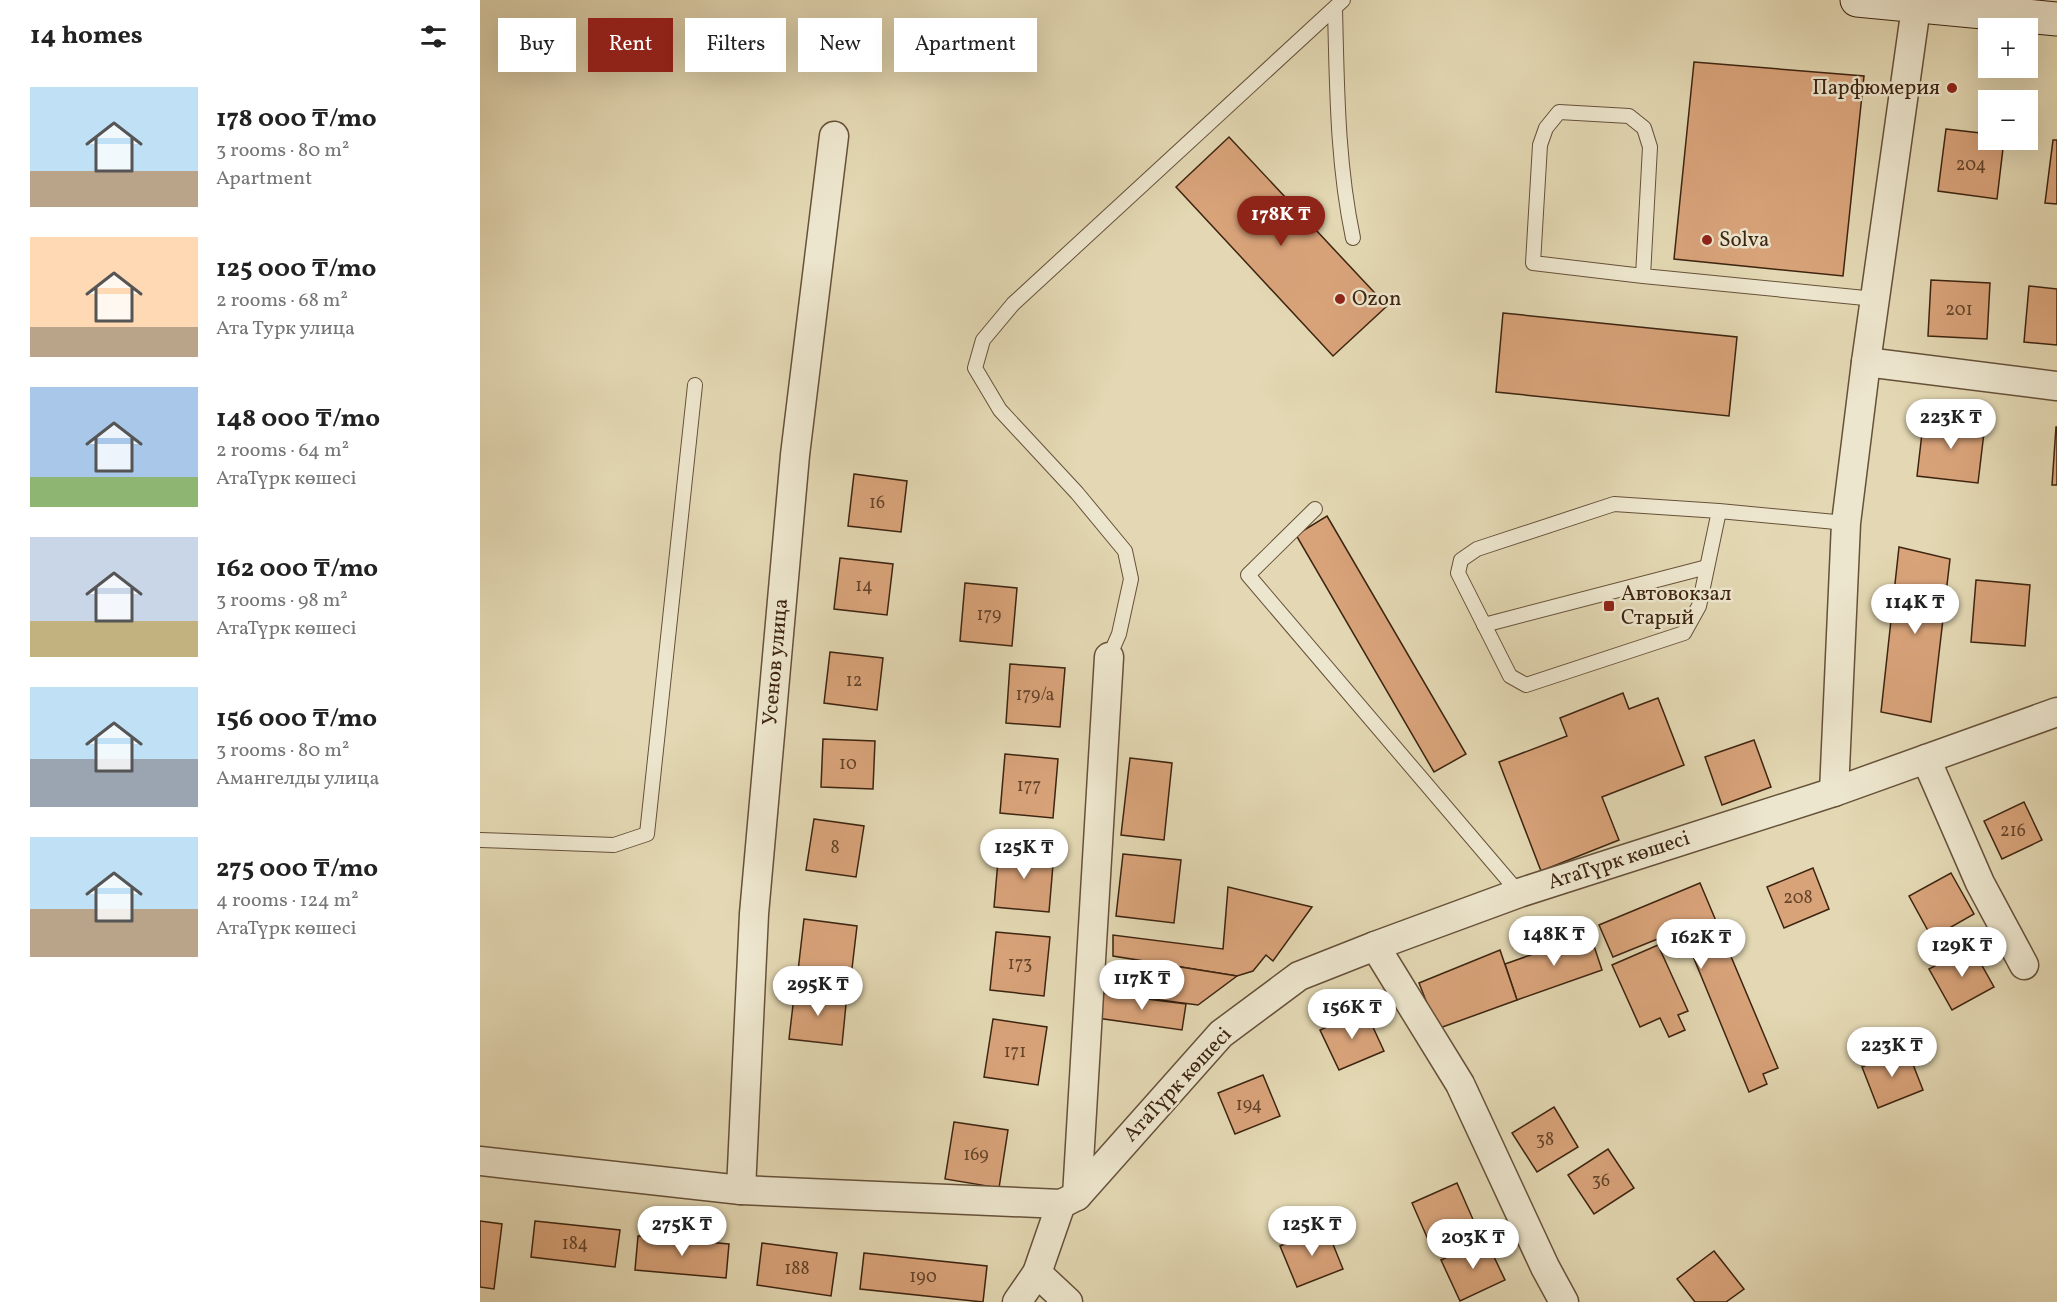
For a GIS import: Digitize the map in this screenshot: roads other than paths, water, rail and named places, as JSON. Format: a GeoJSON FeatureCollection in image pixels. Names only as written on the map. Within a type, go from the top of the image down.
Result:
{"type":"FeatureCollection","features":[{"type":"Feature","properties":{"kind":"street"},"geometry":{"type":"LineString","coordinates":[[1857,0],[1917,3],[2057,19]]}},
{"type":"Feature","properties":{"kind":"street"},"geometry":{"type":"LineString","coordinates":[[1834,792],[1846,523],[1866,362],[1917,3]]}},
{"type":"Feature","properties":{"kind":"street","name":"Усенов улица"},"geometry":{"type":"LineString","coordinates":[[741,1190],[754,914],[795,455],[834,136]]}},
{"type":"Feature","properties":{"kind":"street"},"geometry":{"type":"LineString","coordinates":[[1866,362],[2057,386]]}},
{"type":"Feature","properties":{"kind":"street"},"geometry":{"type":"LineString","coordinates":[[1017,1302],[1037,1273],[1069,1200],[1109,657]]}},
{"type":"Feature","properties":{"kind":"street","name":"АтаТүрк көшесі"},"geometry":{"type":"LineString","coordinates":[[1069,1200],[1221,1034],[1299,976],[1519,893],[1834,792],[2057,712]]}},
{"type":"Feature","properties":{"kind":"street"},"geometry":{"type":"LineString","coordinates":[[1926,759],[1980,883],[2024,965]]}},
{"type":"Feature","properties":{"kind":"street"},"geometry":{"type":"LineString","coordinates":[[1375,946],[1460,1084],[1545,1267],[1564,1302]]}},
{"type":"Feature","properties":{"kind":"street"},"geometry":{"type":"LineString","coordinates":[[480,1161],[741,1190],[1069,1200]]}},
{"type":"Feature","properties":{"kind":"street"},"geometry":{"type":"LineString","coordinates":[[1037,1273],[1068,1302]]}},
{"type":"Feature","properties":{"kind":"lane"},"geometry":{"type":"LineString","coordinates":[[1339,4],[1338,131],[1345,198],[1353,238]]}},
{"type":"Feature","properties":{"kind":"lane"},"geometry":{"type":"LineString","coordinates":[[1109,657],[1119,634],[1131,579],[1125,551],[1077,493],[1000,410],[975,368],[983,340],[1013,304],[1339,4]]}},
{"type":"Feature","properties":{"kind":"lane"},"geometry":{"type":"LineString","coordinates":[[1643,276],[1650,147],[1644,128],[1629,116],[1558,112],[1546,128],[1539,145],[1533,263],[1643,276],[1875,299]]}},
{"type":"Feature","properties":{"kind":"lane"},"geometry":{"type":"LineString","coordinates":[[480,840],[614,845],[647,834],[695,385]]}},
{"type":"Feature","properties":{"kind":"lane"},"geometry":{"type":"LineString","coordinates":[[1719,511],[1699,606],[1684,633],[1526,685],[1510,676],[1458,573],[1461,560],[1477,549],[1614,504],[1719,511],[1846,523]]}},
{"type":"Feature","properties":{"kind":"lane"},"geometry":{"type":"LineString","coordinates":[[1315,509],[1248,575],[1519,893]]}},
{"type":"Feature","properties":{"kind":"lane"},"geometry":{"type":"LineString","coordinates":[[1484,625],[1707,567]]}},
{"type":"Feature","properties":{"kind":"place","name":"Парфюмерия"},"geometry":{"type":"Point","coordinates":[1952,88]}},
{"type":"Feature","properties":{"kind":"place","name":"Solva"},"geometry":{"type":"Point","coordinates":[1707,240]}},
{"type":"Feature","properties":{"kind":"place","name":"Ozon"},"geometry":{"type":"Point","coordinates":[1340,299]}},
{"type":"Feature","properties":{"kind":"place","name":"Автовокзал Старый"},"geometry":{"type":"Point","coordinates":[1609,606]}}]}
